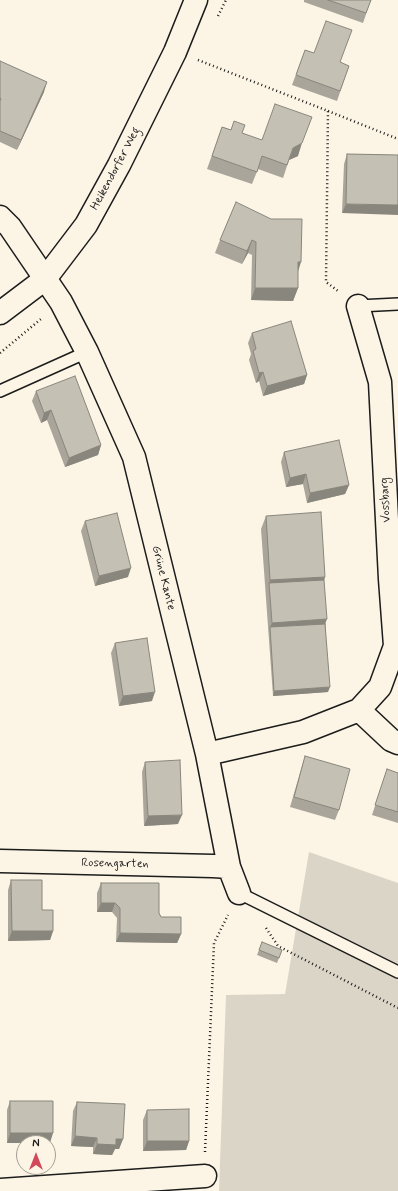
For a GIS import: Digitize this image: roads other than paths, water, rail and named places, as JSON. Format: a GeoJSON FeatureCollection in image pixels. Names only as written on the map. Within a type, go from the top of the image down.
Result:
{"type":"FeatureCollection","features":[{"type":"Feature","properties":{"kind":"street","name":"Heikendorfer Weg"},"geometry":{"type":"LineString","coordinates":[[0,314],[45,279],[86,225],[119,165],[176,52],[196,0]]}},
{"type":"Feature","properties":{"kind":"street","name":"Grüne Kante"},"geometry":{"type":"LineString","coordinates":[[0,217],[10,227],[61,302],[87,352],[134,457],[207,754],[229,867],[239,893]]}},
{"type":"Feature","properties":{"kind":"street","name":"Vossbarg"},"geometry":{"type":"LineString","coordinates":[[207,754],[303,732],[359,710],[380,687],[395,646],[380,382],[358,306]]}},
{"type":"Feature","properties":{"kind":"street"},"geometry":{"type":"LineString","coordinates":[[359,710],[391,740],[398,743]]}},
{"type":"Feature","properties":{"kind":"street","name":"Rosengarten"},"geometry":{"type":"LineString","coordinates":[[0,861],[206,865],[229,867]]}},
{"type":"Feature","properties":{"kind":"street"},"geometry":{"type":"LineString","coordinates":[[0,1190],[204,1176]]}},
{"type":"Feature","properties":{"kind":"lane"},"geometry":{"type":"LineString","coordinates":[[358,306],[398,304]]}},
{"type":"Feature","properties":{"kind":"lane"},"geometry":{"type":"LineString","coordinates":[[0,391],[87,352]]}},
{"type":"Feature","properties":{"kind":"lane"},"geometry":{"type":"LineString","coordinates":[[239,893],[398,972]]}}]}
